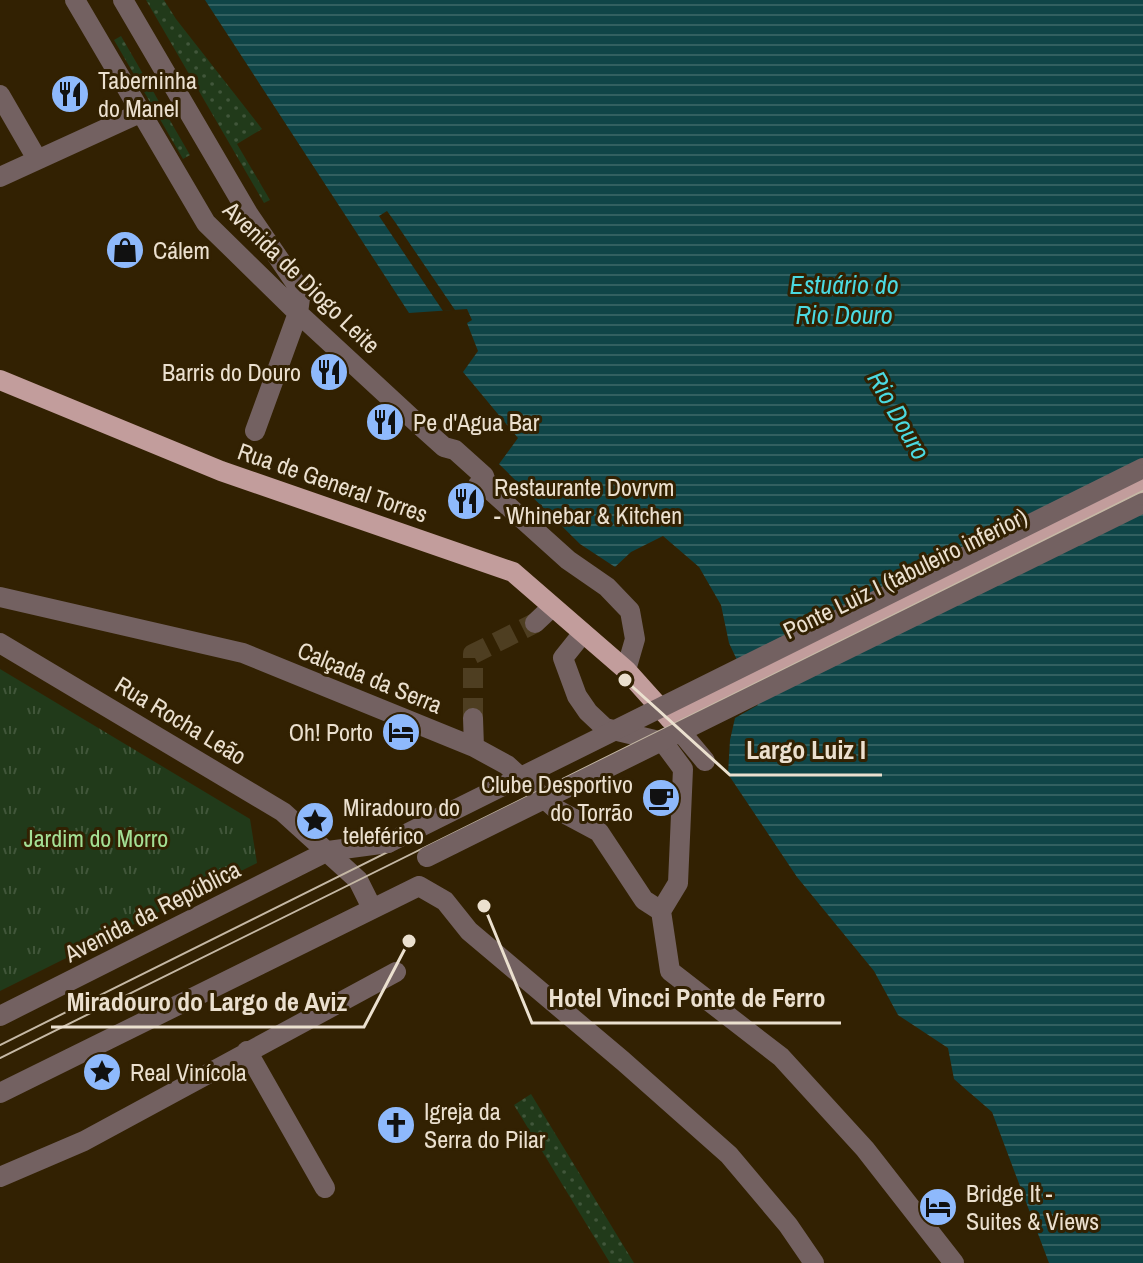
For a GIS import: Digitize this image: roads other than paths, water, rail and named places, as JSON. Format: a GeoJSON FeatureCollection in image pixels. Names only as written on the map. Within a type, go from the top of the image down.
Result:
{"type":"FeatureCollection","features":[{"type":"Feature","properties":{"kind":"main road","name":"Rua de General Torres"},"geometry":{"type":"LineString","coordinates":[[0,380],[221,471],[513,572],[626,670],[670,719]]}},
{"type":"Feature","properties":{"kind":"main road","name":"Ponte Luiz I (tabuleiro inferior)"},"geometry":{"type":"LineString","coordinates":[[670,719],[1143,485]]}},
{"type":"Feature","properties":{"kind":"street","name":"Avenida de Diogo Leite"},"geometry":{"type":"LineString","coordinates":[[75,0],[206,223],[298,313],[444,447],[447,458],[476,484],[488,488],[568,560],[607,587],[630,611],[635,639],[626,670]]}},
{"type":"Feature","properties":{"kind":"street"},"geometry":{"type":"LineString","coordinates":[[123,0],[249,215],[301,291],[298,313],[255,431]]}},
{"type":"Feature","properties":{"kind":"street"},"geometry":{"type":"LineString","coordinates":[[0,95],[37,159]]}},
{"type":"Feature","properties":{"kind":"street"},"geometry":{"type":"LineString","coordinates":[[0,177],[140,113]]}},
{"type":"Feature","properties":{"kind":"street","name":"Avenida da República"},"geometry":{"type":"LineString","coordinates":[[0,1016],[328,851],[388,843],[1143,468]]}},
{"type":"Feature","properties":{"kind":"street"},"geometry":{"type":"LineString","coordinates":[[0,1093],[419,886],[427,857],[1143,503]]}},
{"type":"Feature","properties":{"kind":"street","name":"Calçada da Serra"},"geometry":{"type":"LineString","coordinates":[[0,597],[243,653],[474,747],[507,765],[556,809],[599,832],[644,900],[661,911]]}},
{"type":"Feature","properties":{"kind":"street"},"geometry":{"type":"LineString","coordinates":[[535,623],[552,607]]}},
{"type":"Feature","properties":{"kind":"street"},"geometry":{"type":"LineString","coordinates":[[583,633],[563,658],[577,696],[588,712],[605,728],[663,742],[683,769],[678,883],[661,911],[670,971],[781,1057],[865,1149],[954,1263]]}},
{"type":"Feature","properties":{"kind":"street","name":"Rua Rocha Leão"},"geometry":{"type":"LineString","coordinates":[[0,643],[283,812],[328,851]]}},
{"type":"Feature","properties":{"kind":"street"},"geometry":{"type":"LineString","coordinates":[[473,718],[474,747]]}},
{"type":"Feature","properties":{"kind":"street"},"geometry":{"type":"LineString","coordinates":[[670,719],[705,761]]}},
{"type":"Feature","properties":{"kind":"street"},"geometry":{"type":"LineString","coordinates":[[328,851],[358,880],[372,908]]}},
{"type":"Feature","properties":{"kind":"street"},"geometry":{"type":"LineString","coordinates":[[419,886],[445,901],[469,931],[729,1155],[788,1225],[814,1263]]}},
{"type":"Feature","properties":{"kind":"street"},"geometry":{"type":"LineString","coordinates":[[0,1177],[84,1141],[396,972]]}},
{"type":"Feature","properties":{"kind":"street"},"geometry":{"type":"LineString","coordinates":[[247,1051],[325,1188]]}},
{"type":"Feature","properties":{"kind":"water","name":"Estuário do Rio Douro"},"geometry":{"type":"Polygon","coordinates":[[[205,0],[1143,0],[1143,1263],[1049,1263],[992,1112],[954,1079],[948,1048],[898,1015],[874,971],[797,877],[728,774],[735,718],[758,705],[729,643],[721,605],[699,567],[663,536],[631,552],[615,567],[580,544],[499,464],[518,438],[463,372],[478,351],[467,323],[472,320],[467,309],[409,313],[205,0]]]}},
{"type":"Feature","properties":{"kind":"tunnel"},"geometry":{"type":"LineString","coordinates":[[473,718],[473,654],[535,623]]}},
{"type":"Feature","properties":{"kind":"tram line"},"geometry":{"type":"LineString","coordinates":[[0,1045],[1143,476]]}},
{"type":"Feature","properties":{"kind":"tram line"},"geometry":{"type":"LineString","coordinates":[[0,1058],[1143,491]]}},
{"type":"Feature","properties":{"kind":"place","name":"Taberninha do Manel"},"geometry":{"type":"Point","coordinates":[70,94]}},
{"type":"Feature","properties":{"kind":"place","name":"Cálem"},"geometry":{"type":"Point","coordinates":[125,250]}},
{"type":"Feature","properties":{"kind":"place","name":"Barris do Douro"},"geometry":{"type":"Point","coordinates":[329,372]}},
{"type":"Feature","properties":{"kind":"place","name":"Pe d'Agua Bar"},"geometry":{"type":"Point","coordinates":[385,422]}},
{"type":"Feature","properties":{"kind":"place","name":"Restaurante Dovrvm - Whinebar & Kitchen"},"geometry":{"type":"Point","coordinates":[466,501]}},
{"type":"Feature","properties":{"kind":"place","name":"Largo Luiz I"},"geometry":{"type":"Point","coordinates":[625,680]}},
{"type":"Feature","properties":{"kind":"place","name":"Oh! Porto"},"geometry":{"type":"Point","coordinates":[401,732]}},
{"type":"Feature","properties":{"kind":"place","name":"Clube Desportivo do Torrão"},"geometry":{"type":"Point","coordinates":[661,798]}},
{"type":"Feature","properties":{"kind":"place","name":"Miradouro do teleférico"},"geometry":{"type":"Point","coordinates":[315,821]}},
{"type":"Feature","properties":{"kind":"place","name":"Hotel Vincci Ponte de Ferro"},"geometry":{"type":"Point","coordinates":[484,906]}},
{"type":"Feature","properties":{"kind":"place","name":"Miradouro do Largo de Aviz"},"geometry":{"type":"Point","coordinates":[409,941]}},
{"type":"Feature","properties":{"kind":"place","name":"Real Vinícola"},"geometry":{"type":"Point","coordinates":[102,1072]}},
{"type":"Feature","properties":{"kind":"place","name":"Igreja da Serra do Pilar"},"geometry":{"type":"Point","coordinates":[396,1125]}},
{"type":"Feature","properties":{"kind":"place","name":"Bridge It - Suites & Views"},"geometry":{"type":"Point","coordinates":[938,1207]}},
{"type":"Feature","properties":{"kind":"water label","name":"Rio Douro"},"geometry":{"type":"Point","coordinates":[899,415]}},
{"type":"Feature","properties":{"kind":"park label","name":"Jardim do Morro"},"geometry":{"type":"Point","coordinates":[96,838]}}]}
